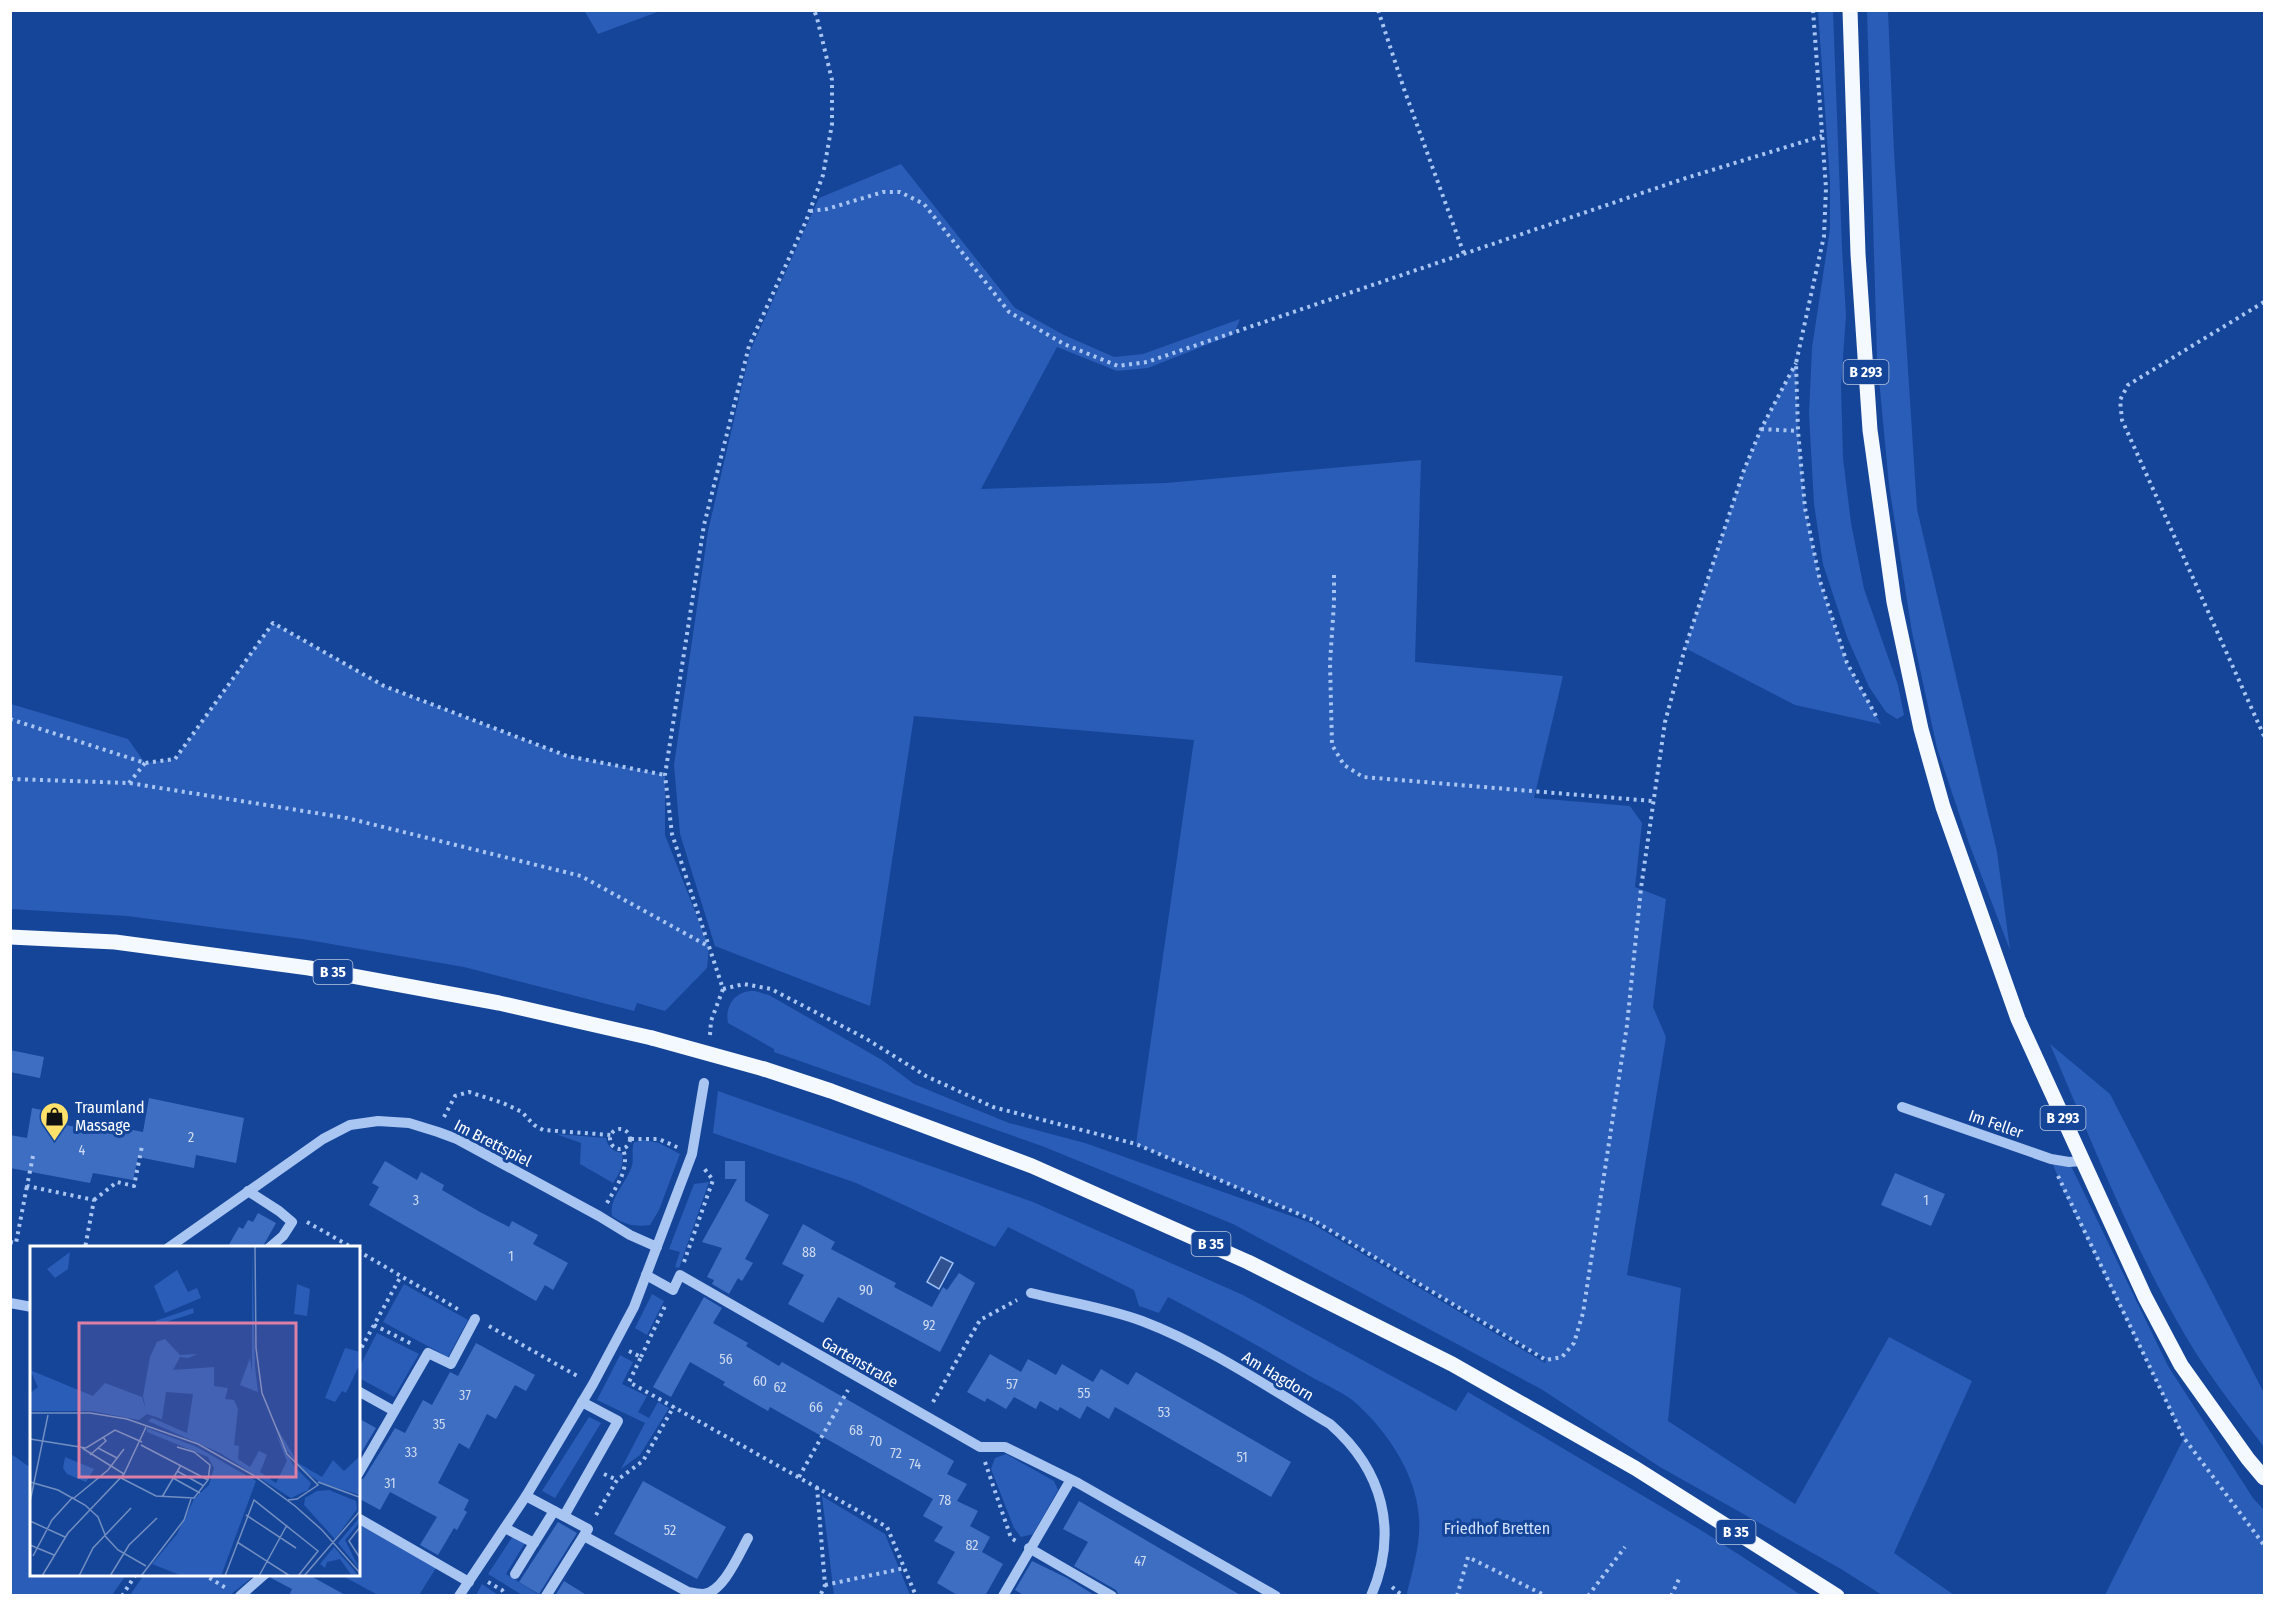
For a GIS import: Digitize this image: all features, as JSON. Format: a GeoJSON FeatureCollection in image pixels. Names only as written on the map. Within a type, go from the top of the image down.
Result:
{"type":"FeatureCollection","features":[{"type":"Feature","properties":{"kind":"main road","name":"B 293"},"geometry":{"type":"LineString","coordinates":[[1850,10],[1858,254],[1870,430],[1894,602],[1922,729],[1943,807],[2018,1019],[2145,1297],[2181,1365],[2248,1459],[2265,1478]]}},
{"type":"Feature","properties":{"kind":"main road","name":"B 35"},"geometry":{"type":"LineString","coordinates":[[10,937],[115,942],[309,968],[500,1003],[651,1038],[831,1091],[1032,1166],[1268,1271],[1452,1364],[1635,1468],[1837,1596]]}},
{"type":"Feature","properties":{"kind":"street"},"geometry":{"type":"LineString","coordinates":[[459,1596],[526,1496],[593,1384],[634,1307],[692,1154],[704,1083]]}},
{"type":"Feature","properties":{"kind":"street","name":"Im Feller"},"geometry":{"type":"LineString","coordinates":[[1902,1107],[2051,1159],[2069,1162],[2082,1161]]}},
{"type":"Feature","properties":{"kind":"street","name":"Im Brettspiel"},"geometry":{"type":"LineString","coordinates":[[171,1246],[323,1139],[350,1125],[378,1121],[409,1123],[457,1139],[630,1235],[657,1246]]}},
{"type":"Feature","properties":{"kind":"street"},"geometry":{"type":"LineString","coordinates":[[248,1191],[292,1221],[284,1236],[272,1246]]}},
{"type":"Feature","properties":{"kind":"street"},"geometry":{"type":"LineString","coordinates":[[646,1275],[673,1290],[680,1275]]}},
{"type":"Feature","properties":{"kind":"street","name":"Gartenstraße"},"geometry":{"type":"LineString","coordinates":[[680,1275],[980,1447],[1005,1447],[1070,1481]]}},
{"type":"Feature","properties":{"kind":"street","name":"Am Hagdorn"},"geometry":{"type":"LineString","coordinates":[[1031,1293],[1139,1320],[1171,1333],[1202,1348],[1330,1424],[1347,1439],[1365,1462],[1383,1509],[1386,1540],[1379,1578],[1371,1596]]}},
{"type":"Feature","properties":{"kind":"street"},"geometry":{"type":"LineString","coordinates":[[10,1303],[30,1307]]}},
{"type":"Feature","properties":{"kind":"street"},"geometry":{"type":"LineString","coordinates":[[360,1470],[428,1353],[451,1364],[476,1319]]}},
{"type":"Feature","properties":{"kind":"street"},"geometry":{"type":"LineString","coordinates":[[360,1392],[394,1411]]}},
{"type":"Feature","properties":{"kind":"street"},"geometry":{"type":"LineString","coordinates":[[515,1574],[534,1543],[559,1514],[618,1421],[582,1402]]}},
{"type":"Feature","properties":{"kind":"street"},"geometry":{"type":"LineString","coordinates":[[1003,1596],[1070,1481],[1078,1483],[1276,1596]]}},
{"type":"Feature","properties":{"kind":"street"},"geometry":{"type":"LineString","coordinates":[[526,1496],[688,1592],[704,1594],[716,1590],[725,1579],[748,1538]]}},
{"type":"Feature","properties":{"kind":"street"},"geometry":{"type":"LineString","coordinates":[[360,1519],[472,1577]]}},
{"type":"Feature","properties":{"kind":"street"},"geometry":{"type":"LineString","coordinates":[[505,1528],[534,1543]]}},
{"type":"Feature","properties":{"kind":"street"},"geometry":{"type":"LineString","coordinates":[[546,1596],[586,1532]]}},
{"type":"Feature","properties":{"kind":"street"},"geometry":{"type":"LineString","coordinates":[[1029,1548],[1112,1596]]}},
{"type":"Feature","properties":{"kind":"street"},"geometry":{"type":"LineString","coordinates":[[235,1593],[263,1576]]}},
{"type":"Feature","properties":{"kind":"path"},"geometry":{"type":"LineString","coordinates":[[711,1021],[723,989],[672,834],[665,776],[704,525],[749,346],[810,211],[823,175],[832,124],[832,80],[814,10]]}},
{"type":"Feature","properties":{"kind":"path"},"geometry":{"type":"LineString","coordinates":[[1378,10],[1464,254]]}},
{"type":"Feature","properties":{"kind":"path"},"geometry":{"type":"LineString","coordinates":[[1813,10],[1826,188],[1824,236],[1796,363],[1798,431],[1805,508],[1820,581],[1847,663],[1876,716]]}},
{"type":"Feature","properties":{"kind":"path"},"geometry":{"type":"LineString","coordinates":[[810,211],[827,209],[883,192],[900,192],[924,204],[1009,312],[1064,344],[1118,366],[1147,362],[1683,179],[1822,135]]}},
{"type":"Feature","properties":{"kind":"path"},"geometry":{"type":"LineString","coordinates":[[2265,302],[2128,385],[2120,399],[2122,420],[2265,736]]}},
{"type":"Feature","properties":{"kind":"path"},"geometry":{"type":"LineString","coordinates":[[723,989],[744,984],[771,989],[865,1038],[926,1076],[993,1107],[1137,1144],[1313,1220],[1546,1360],[1562,1357],[1574,1344],[1583,1313],[1627,1025],[1641,888],[1665,722],[1685,648],[1744,470],[1761,429],[1796,363]]}},
{"type":"Feature","properties":{"kind":"path"},"geometry":{"type":"LineString","coordinates":[[1761,429],[1798,431]]}},
{"type":"Feature","properties":{"kind":"path"},"geometry":{"type":"LineString","coordinates":[[1334,575],[1329,663],[1332,745],[1344,765],[1363,777],[1652,801]]}},
{"type":"Feature","properties":{"kind":"path"},"geometry":{"type":"LineString","coordinates":[[10,719],[145,763],[175,759],[273,623],[384,686],[567,756],[665,776]]}},
{"type":"Feature","properties":{"kind":"path"},"geometry":{"type":"LineString","coordinates":[[129,783],[145,763]]}},
{"type":"Feature","properties":{"kind":"path"},"geometry":{"type":"LineString","coordinates":[[10,779],[129,783],[347,818],[581,876],[709,947]]}},
{"type":"Feature","properties":{"kind":"path"},"geometry":{"type":"LineString","coordinates":[[438,1132],[455,1096],[469,1092],[522,1112],[534,1125],[543,1130],[611,1135]]}},
{"type":"Feature","properties":{"kind":"path"},"geometry":{"type":"LineString","coordinates":[[622,1129],[628,1132],[630,1139],[629,1145],[623,1149],[617,1149],[612,1145],[611,1135],[615,1130],[622,1129]]}},
{"type":"Feature","properties":{"kind":"path"},"geometry":{"type":"LineString","coordinates":[[630,1139],[659,1139],[692,1154]]}},
{"type":"Feature","properties":{"kind":"path"},"geometry":{"type":"LineString","coordinates":[[85,1246],[94,1200],[117,1182],[134,1186],[142,1146]]}},
{"type":"Feature","properties":{"kind":"path"},"geometry":{"type":"LineString","coordinates":[[599,1216],[625,1170],[627,1159],[623,1149]]}},
{"type":"Feature","properties":{"kind":"path"},"geometry":{"type":"LineString","coordinates":[[10,1242],[16,1243],[33,1156]]}},
{"type":"Feature","properties":{"kind":"path"},"geometry":{"type":"LineString","coordinates":[[680,1275],[714,1180]]}},
{"type":"Feature","properties":{"kind":"path"},"geometry":{"type":"LineString","coordinates":[[27,1186],[94,1200]]}},
{"type":"Feature","properties":{"kind":"path"},"geometry":{"type":"LineString","coordinates":[[2062,1188],[2184,1438],[2265,1545]]}},
{"type":"Feature","properties":{"kind":"path"},"geometry":{"type":"LineString","coordinates":[[292,1221],[310,1222],[350,1246]]}},
{"type":"Feature","properties":{"kind":"path"},"geometry":{"type":"LineString","coordinates":[[360,1252],[593,1384]]}},
{"type":"Feature","properties":{"kind":"path"},"geometry":{"type":"LineString","coordinates":[[360,1350],[401,1276]]}},
{"type":"Feature","properties":{"kind":"path"},"geometry":{"type":"LineString","coordinates":[[673,1290],[629,1382],[887,1527],[916,1596]]}},
{"type":"Feature","properties":{"kind":"path"},"geometry":{"type":"LineString","coordinates":[[925,1417],[980,1320],[1031,1293]]}},
{"type":"Feature","properties":{"kind":"path"},"geometry":{"type":"LineString","coordinates":[[374,1325],[428,1353]]}},
{"type":"Feature","properties":{"kind":"path"},"geometry":{"type":"LineString","coordinates":[[615,1344],[641,1357]]}},
{"type":"Feature","properties":{"kind":"path"},"geometry":{"type":"LineString","coordinates":[[799,1477],[856,1377]]}},
{"type":"Feature","properties":{"kind":"path"},"geometry":{"type":"LineString","coordinates":[[586,1532],[617,1480],[643,1461],[674,1406]]}},
{"type":"Feature","properties":{"kind":"path"},"geometry":{"type":"LineString","coordinates":[[980,1447],[1011,1538]]}},
{"type":"Feature","properties":{"kind":"path"},"geometry":{"type":"LineString","coordinates":[[817,1487],[825,1585],[820,1596]]}},
{"type":"Feature","properties":{"kind":"path"},"geometry":{"type":"LineString","coordinates":[[1587,1596],[1625,1547]]}},
{"type":"Feature","properties":{"kind":"path"},"geometry":{"type":"LineString","coordinates":[[1457,1596],[1468,1557],[1546,1596]]}},
{"type":"Feature","properties":{"kind":"path"},"geometry":{"type":"LineString","coordinates":[[825,1585],[905,1568]]}},
{"type":"Feature","properties":{"kind":"path"},"geometry":{"type":"LineString","coordinates":[[122,1596],[135,1576]]}},
{"type":"Feature","properties":{"kind":"path"},"geometry":{"type":"LineString","coordinates":[[205,1576],[235,1593]]}},
{"type":"Feature","properties":{"kind":"path"},"geometry":{"type":"LineString","coordinates":[[472,1577],[502,1590],[506,1596]]}},
{"type":"Feature","properties":{"kind":"path"},"geometry":{"type":"LineString","coordinates":[[1671,1596],[1679,1579]]}},
{"type":"Feature","properties":{"kind":"green space"},"geometry":{"type":"Polygon","coordinates":[[[584,10],[660,10],[660,11],[598,34],[584,10]]]}},
{"type":"Feature","properties":{"kind":"green space"},"geometry":{"type":"Polygon","coordinates":[[[1818,11],[1833,11],[1846,315],[1841,385],[1843,458],[1851,523],[1864,589],[1898,685],[1904,715],[1897,719],[1886,712],[1869,687],[1847,637],[1823,564],[1814,504],[1809,414],[1812,348],[1830,229],[1830,181],[1818,11]]]}},
{"type":"Feature","properties":{"kind":"green space"},"geometry":{"type":"Polygon","coordinates":[[[1867,11],[1888,11],[1894,152],[1917,509],[1997,852],[2010,950],[1970,846],[1937,748],[1912,632],[1889,485],[1877,358],[1867,11]]]}},
{"type":"Feature","properties":{"kind":"green space"},"geometry":{"type":"Polygon","coordinates":[[[901,164],[1015,308],[1064,335],[1114,357],[1143,354],[1240,319],[1234,334],[1148,368],[1117,371],[1057,347],[981,489],[1166,483],[1421,460],[1415,662],[1563,676],[1534,798],[1630,806],[1642,823],[1635,887],[1666,899],[1653,1007],[1666,1037],[1627,1275],[1681,1288],[1668,1421],[1795,1504],[1889,1337],[1972,1381],[1894,1553],[1954,1595],[1882,1595],[1841,1569],[1660,1467],[1541,1389],[1233,1224],[1042,1146],[774,1052],[774,1049],[728,1023],[729,1007],[739,995],[752,991],[769,995],[882,1060],[914,1084],[1009,1123],[1085,1143],[1311,1223],[1545,1363],[1546,1359],[1313,1220],[1136,1144],[1194,740],[914,716],[870,1006],[715,946],[680,834],[674,765],[708,531],[750,351],[819,198],[901,164]]]}},
{"type":"Feature","properties":{"kind":"green space"},"geometry":{"type":"Polygon","coordinates":[[[1796,363],[1798,431],[1805,508],[1820,581],[1847,663],[1881,724],[1795,705],[1685,648],[1744,470],[1761,429],[1796,363]]]}},
{"type":"Feature","properties":{"kind":"green space"},"geometry":{"type":"Polygon","coordinates":[[[273,623],[384,686],[567,756],[665,775],[665,835],[709,947],[707,968],[665,1011],[637,1003],[634,1011],[464,967],[302,939],[127,916],[11,909],[11,704],[128,739],[145,763],[175,759],[273,623]]]}},
{"type":"Feature","properties":{"kind":"green space"},"geometry":{"type":"Polygon","coordinates":[[[2050,1044],[2110,1094],[2264,1393],[2264,1447],[2203,1364],[2165,1300],[2113,1192],[2050,1044]]]}},
{"type":"Feature","properties":{"kind":"green space","name":"Friedhof Bretten"},"geometry":{"type":"Polygon","coordinates":[[[718,1091],[1033,1202],[1243,1295],[1456,1411],[1468,1392],[1704,1532],[1801,1595],[1409,1595],[1407,1593],[1419,1536],[1419,1517],[1413,1486],[1399,1456],[1381,1429],[1348,1397],[1168,1297],[1159,1313],[1139,1306],[1134,1290],[1008,1227],[995,1247],[856,1183],[713,1133],[718,1091]]]}},
{"type":"Feature","properties":{"kind":"green space"},"geometry":{"type":"Polygon","coordinates":[[[556,1134],[606,1138],[611,1148],[622,1153],[621,1169],[613,1183],[580,1164],[581,1143],[556,1134]]]}},
{"type":"Feature","properties":{"kind":"green space"},"geometry":{"type":"Polygon","coordinates":[[[645,1140],[659,1143],[680,1154],[659,1210],[650,1225],[635,1225],[612,1216],[612,1209],[615,1197],[632,1166],[634,1142],[645,1140]]]}},
{"type":"Feature","properties":{"kind":"green space"},"geometry":{"type":"Polygon","coordinates":[[[2051,1159],[2069,1162],[2168,1366],[2253,1498],[2264,1510],[2264,1595],[2105,1595],[2184,1438],[2062,1188],[2051,1159]]]}},
{"type":"Feature","properties":{"kind":"green space"},"geometry":{"type":"Polygon","coordinates":[[[709,1182],[679,1268],[675,1267],[680,1252],[669,1249],[694,1184],[709,1182]]]}},
{"type":"Feature","properties":{"kind":"green space"},"geometry":{"type":"Polygon","coordinates":[[[404,1284],[468,1320],[448,1357],[383,1322],[404,1284]]]}},
{"type":"Feature","properties":{"kind":"green space"},"geometry":{"type":"Polygon","coordinates":[[[652,1294],[664,1301],[647,1335],[635,1328],[652,1294]]]}},
{"type":"Feature","properties":{"kind":"green space"},"geometry":{"type":"Polygon","coordinates":[[[377,1333],[419,1354],[394,1397],[360,1379],[360,1366],[377,1333]]]}},
{"type":"Feature","properties":{"kind":"green space"},"geometry":{"type":"Polygon","coordinates":[[[620,1355],[633,1362],[622,1384],[647,1396],[638,1412],[649,1418],[658,1402],[669,1408],[640,1455],[621,1469],[645,1423],[597,1400],[620,1355]]]}},
{"type":"Feature","properties":{"kind":"green space"},"geometry":{"type":"Polygon","coordinates":[[[589,1417],[601,1423],[555,1498],[542,1491],[589,1417]]]}},
{"type":"Feature","properties":{"kind":"green space"},"geometry":{"type":"Polygon","coordinates":[[[11,1454],[30,1467],[30,1576],[125,1576],[112,1595],[11,1595],[11,1454]]]}},
{"type":"Feature","properties":{"kind":"green space"},"geometry":{"type":"Polygon","coordinates":[[[1006,1454],[1054,1481],[1058,1490],[1033,1534],[1021,1537],[1014,1528],[991,1469],[995,1458],[1006,1454]]]}},
{"type":"Feature","properties":{"kind":"green space"},"geometry":{"type":"Polygon","coordinates":[[[822,1496],[885,1534],[910,1595],[834,1595],[822,1496]]]}},
{"type":"Feature","properties":{"kind":"green space"},"geometry":{"type":"Polygon","coordinates":[[[360,1525],[436,1568],[419,1595],[378,1595],[343,1576],[360,1576],[360,1525]]]}},
{"type":"Feature","properties":{"kind":"green space"},"geometry":{"type":"Polygon","coordinates":[[[513,1536],[525,1543],[506,1574],[537,1595],[522,1595],[488,1574],[513,1536]]]}},
{"type":"Feature","properties":{"kind":"green space"},"geometry":{"type":"Polygon","coordinates":[[[143,1576],[254,1576],[230,1595],[130,1595],[143,1576]]]}},
{"type":"Feature","properties":{"kind":"green space"},"geometry":{"type":"Polygon","coordinates":[[[482,1584],[498,1595],[476,1595],[482,1584]]]}},
{"type":"Feature","properties":{"kind":"shaded area"},"geometry":{"type":"Polygon","coordinates":[[[941,1257],[953,1263],[939,1289],[927,1282],[941,1257]]]}},
{"type":"Feature","properties":{"kind":"building"},"geometry":{"type":"Polygon","coordinates":[[[10,1050],[44,1057],[40,1078],[10,1072],[10,1050]]]}},
{"type":"Feature","properties":{"kind":"building"},"geometry":{"type":"Polygon","coordinates":[[[149,1098],[244,1118],[236,1163],[196,1155],[194,1168],[138,1157],[133,1180],[93,1173],[90,1183],[10,1168],[10,1135],[27,1138],[32,1108],[58,1113],[56,1123],[106,1133],[107,1125],[143,1132],[149,1098]]]}},
{"type":"Feature","properties":{"kind":"building"},"geometry":{"type":"Polygon","coordinates":[[[385,1161],[417,1180],[421,1172],[444,1185],[442,1190],[480,1212],[509,1227],[512,1221],[538,1235],[533,1244],[568,1263],[553,1290],[545,1285],[536,1301],[369,1205],[379,1187],[372,1183],[385,1161]]]}},
{"type":"Feature","properties":{"kind":"building"},"geometry":{"type":"Polygon","coordinates":[[[725,1161],[745,1161],[745,1201],[769,1215],[745,1259],[753,1263],[742,1281],[738,1278],[729,1294],[712,1284],[714,1280],[707,1277],[722,1248],[702,1242],[737,1179],[725,1179],[725,1161]]]}},
{"type":"Feature","properties":{"kind":"building"},"geometry":{"type":"Polygon","coordinates":[[[1895,1173],[1945,1194],[1931,1226],[1881,1205],[1895,1173]]]}},
{"type":"Feature","properties":{"kind":"building"},"geometry":{"type":"Polygon","coordinates":[[[258,1213],[276,1223],[263,1246],[228,1246],[239,1227],[243,1229],[248,1220],[253,1222],[258,1213]]]}},
{"type":"Feature","properties":{"kind":"building"},"geometry":{"type":"Polygon","coordinates":[[[803,1224],[835,1242],[831,1249],[896,1283],[894,1287],[932,1307],[943,1287],[947,1290],[959,1273],[975,1283],[940,1352],[838,1297],[823,1323],[788,1304],[804,1275],[782,1264],[803,1224]]]}},
{"type":"Feature","properties":{"kind":"building"},"geometry":{"type":"Polygon","coordinates":[[[704,1297],[722,1308],[713,1323],[748,1343],[746,1346],[779,1366],[782,1362],[954,1461],[947,1474],[967,1484],[957,1501],[978,1511],[970,1526],[990,1537],[982,1552],[1003,1564],[985,1596],[959,1596],[937,1583],[955,1552],[934,1541],[943,1527],[923,1516],[933,1499],[770,1407],[768,1411],[723,1385],[725,1382],[690,1362],[671,1397],[653,1387],[704,1297]]]}},
{"type":"Feature","properties":{"kind":"building"},"geometry":{"type":"Polygon","coordinates":[[[476,1343],[535,1375],[526,1391],[515,1385],[496,1419],[487,1414],[469,1449],[459,1443],[438,1483],[469,1500],[464,1510],[467,1512],[457,1530],[454,1528],[438,1555],[420,1545],[437,1517],[390,1492],[380,1510],[360,1499],[360,1480],[364,1478],[395,1428],[405,1433],[423,1400],[432,1405],[450,1372],[458,1376],[476,1343]]]}},
{"type":"Feature","properties":{"kind":"building"},"geometry":{"type":"Polygon","coordinates":[[[990,1354],[1021,1372],[1028,1359],[1056,1375],[1062,1364],[1093,1382],[1101,1369],[1128,1385],[1136,1372],[1291,1462],[1271,1497],[1115,1407],[1109,1419],[1087,1406],[1080,1419],[1060,1407],[1058,1411],[1040,1401],[1036,1409],[1014,1397],[1006,1409],[987,1398],[985,1402],[967,1392],[990,1354]]]}},
{"type":"Feature","properties":{"kind":"building"},"geometry":{"type":"Polygon","coordinates":[[[360,1419],[376,1428],[360,1455],[360,1419]]]}},
{"type":"Feature","properties":{"kind":"building"},"geometry":{"type":"Polygon","coordinates":[[[643,1481],[726,1527],[697,1579],[614,1534],[643,1481]]]}},
{"type":"Feature","properties":{"kind":"building"},"geometry":{"type":"Polygon","coordinates":[[[1079,1501],[1242,1596],[1119,1596],[1116,1590],[1074,1566],[1088,1542],[1063,1529],[1079,1501]]]}},
{"type":"Feature","properties":{"kind":"building"},"geometry":{"type":"Polygon","coordinates":[[[558,1522],[577,1533],[539,1594],[519,1582],[558,1522]]]}},
{"type":"Feature","properties":{"kind":"building"},"geometry":{"type":"Polygon","coordinates":[[[1032,1561],[1067,1578],[1096,1596],[1025,1596],[1015,1590],[1032,1561]]]}},
{"type":"Feature","properties":{"kind":"building"},"geometry":{"type":"Polygon","coordinates":[[[272,1576],[311,1576],[347,1596],[289,1596],[292,1589],[271,1578],[272,1576]]]}},
{"type":"Feature","properties":{"kind":"building"},"geometry":{"type":"Polygon","coordinates":[[[564,1581],[588,1596],[555,1596],[564,1581]]]}},
{"type":"Feature","properties":{"kind":"place","name":"Traumland Massage"},"geometry":{"type":"Point","coordinates":[54,1142]}}]}
